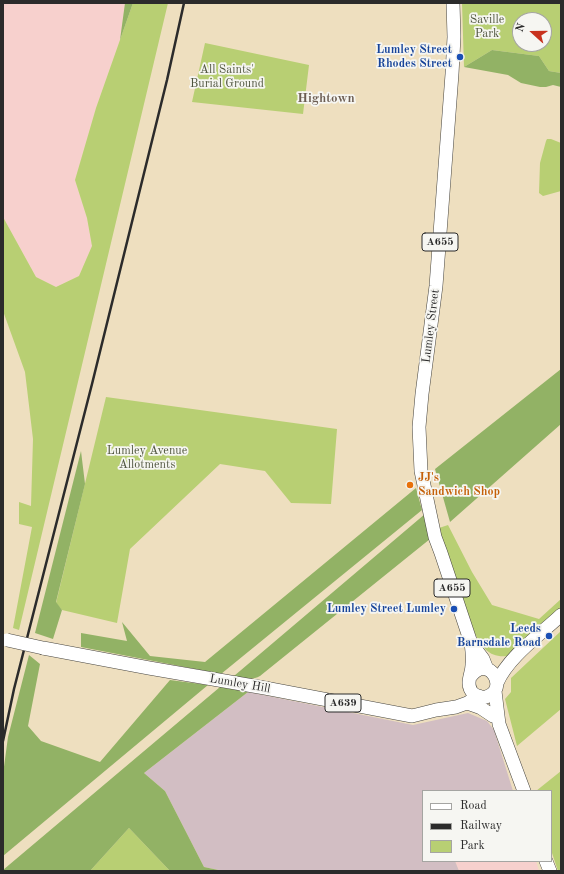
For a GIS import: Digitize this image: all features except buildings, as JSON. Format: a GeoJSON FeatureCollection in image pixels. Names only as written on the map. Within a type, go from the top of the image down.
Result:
{"type":"FeatureCollection","features":[{"type":"Feature","properties":{"kind":"main road","name":"Lumley Street"},"geometry":{"type":"LineString","coordinates":[[453,3],[454,37],[452,74],[436,286],[422,394],[420,471],[434,533],[471,643],[472,664],[470,680]]}},
{"type":"Feature","properties":{"kind":"main road"},"geometry":{"type":"LineString","coordinates":[[480,697],[491,694],[500,677],[514,657],[561,615]]}},
{"type":"Feature","properties":{"kind":"main road","name":"Lumley Hill"},"geometry":{"type":"LineString","coordinates":[[5,640],[412,716],[456,707],[480,697]]}},
{"type":"Feature","properties":{"kind":"main road","name":"Lumley Street"},"geometry":{"type":"LineString","coordinates":[[471,643],[483,659],[488,670]]}},
{"type":"Feature","properties":{"kind":"main road"},"geometry":{"type":"LineString","coordinates":[[488,670],[514,657]]}},
{"type":"Feature","properties":{"kind":"main road"},"geometry":{"type":"LineString","coordinates":[[496,720],[496,677],[488,670],[481,669],[476,671],[470,680],[472,692],[480,697],[496,720],[524,790]]}},
{"type":"Feature","properties":{"kind":"main road","name":"Lumley Hill"},"geometry":{"type":"LineString","coordinates":[[436,710],[462,694],[470,680]]}},
{"type":"Feature","properties":{"kind":"main road"},"geometry":{"type":"LineString","coordinates":[[467,703],[480,708],[496,720]]}},
{"type":"Feature","properties":{"kind":"shaded area"},"geometry":{"type":"Polygon","coordinates":[[[3,3],[125,3],[120,40],[96,108],[75,180],[87,218],[92,246],[79,276],[56,287],[36,277],[3,217],[3,3]]]}},
{"type":"Feature","properties":{"kind":"shaded area"},"geometry":{"type":"Polygon","coordinates":[[[248,692],[413,725],[468,713],[487,721],[494,730],[513,790],[422,790],[422,862],[455,862],[459,871],[223,871],[204,867],[165,791],[144,773],[248,692]]]}},
{"type":"Feature","properties":{"kind":"shaded area"},"geometry":{"type":"Polygon","coordinates":[[[455,862],[536,862],[539,871],[459,871],[455,862]]]}},
{"type":"Feature","properties":{"kind":"green space"},"geometry":{"type":"Polygon","coordinates":[[[125,3],[133,3],[120,40],[125,3]]]}},
{"type":"Feature","properties":{"kind":"green space"},"geometry":{"type":"Polygon","coordinates":[[[133,3],[168,3],[19,630],[13,628],[32,527],[19,524],[19,502],[31,506],[33,439],[25,372],[3,311],[3,217],[36,277],[56,287],[79,276],[92,246],[87,218],[75,180],[96,108],[133,3]]]}},
{"type":"Feature","properties":{"kind":"green space","name":"Saville Park"},"geometry":{"type":"Polygon","coordinates":[[[462,3],[561,3],[561,73],[549,71],[539,56],[492,50],[464,67],[462,3]]]}},
{"type":"Feature","properties":{"kind":"green space","name":"All Saints' Burial Ground"},"geometry":{"type":"Polygon","coordinates":[[[205,43],[309,65],[303,114],[192,102],[205,43]]]}},
{"type":"Feature","properties":{"kind":"green space"},"geometry":{"type":"Polygon","coordinates":[[[492,50],[539,56],[549,71],[561,73],[561,87],[553,85],[540,87],[521,83],[508,75],[464,67],[492,50]]]}},
{"type":"Feature","properties":{"kind":"green space"},"geometry":{"type":"Polygon","coordinates":[[[547,139],[561,143],[561,191],[543,196],[539,193],[540,163],[547,139]]]}},
{"type":"Feature","properties":{"kind":"green space"},"geometry":{"type":"Polygon","coordinates":[[[561,369],[561,424],[450,522],[435,469],[561,369]]]}},
{"type":"Feature","properties":{"kind":"green space","name":"Lumley Avenue Allotments"},"geometry":{"type":"Polygon","coordinates":[[[106,397],[337,429],[331,504],[291,503],[265,471],[220,464],[130,549],[117,623],[62,610],[56,603],[106,397]]]}},
{"type":"Feature","properties":{"kind":"green space"},"geometry":{"type":"Polygon","coordinates":[[[81,451],[85,484],[56,602],[62,610],[53,639],[35,633],[81,451]]]}},
{"type":"Feature","properties":{"kind":"green space"},"geometry":{"type":"Polygon","coordinates":[[[416,488],[422,510],[221,674],[81,647],[81,633],[127,641],[122,622],[150,656],[205,662],[416,488]]]}},
{"type":"Feature","properties":{"kind":"green space"},"geometry":{"type":"Polygon","coordinates":[[[425,514],[430,539],[260,676],[251,679],[234,676],[425,514]]]}},
{"type":"Feature","properties":{"kind":"green space"},"geometry":{"type":"Polygon","coordinates":[[[448,525],[472,572],[492,605],[539,619],[561,599],[561,607],[508,656],[491,654],[484,648],[475,634],[436,529],[448,525]]]}},
{"type":"Feature","properties":{"kind":"green space"},"geometry":{"type":"Polygon","coordinates":[[[561,631],[561,709],[517,746],[505,699],[511,692],[511,678],[561,631]]]}},
{"type":"Feature","properties":{"kind":"green space"},"geometry":{"type":"Polygon","coordinates":[[[29,655],[40,664],[28,726],[41,741],[100,762],[170,680],[208,685],[3,856],[3,774],[8,737],[29,655]]]}},
{"type":"Feature","properties":{"kind":"green space"},"geometry":{"type":"Polygon","coordinates":[[[220,687],[248,692],[144,773],[165,791],[204,867],[223,871],[170,871],[129,828],[90,871],[3,871],[3,870],[220,687]]]}},
{"type":"Feature","properties":{"kind":"green space"},"geometry":{"type":"Polygon","coordinates":[[[561,771],[561,871],[558,871],[552,853],[552,790],[537,790],[561,771]]]}},
{"type":"Feature","properties":{"kind":"green space"},"geometry":{"type":"Polygon","coordinates":[[[129,828],[170,871],[90,871],[129,828]]]}},
{"type":"Feature","properties":{"kind":"railway"},"geometry":{"type":"LineString","coordinates":[[3,741],[14,689],[92,384],[167,80],[184,3]]}},
{"type":"Feature","properties":{"kind":"place","name":"Lumley Street Rhodes Street"},"geometry":{"type":"Point","coordinates":[460,57]}},
{"type":"Feature","properties":{"kind":"place","name":"JJ's Sandwich Shop"},"geometry":{"type":"Point","coordinates":[410,485]}},
{"type":"Feature","properties":{"kind":"place","name":"Lumley Street Lumley"},"geometry":{"type":"Point","coordinates":[454,609]}},
{"type":"Feature","properties":{"kind":"place","name":"Leeds Barnsdale Road"},"geometry":{"type":"Point","coordinates":[549,636]}},
{"type":"Feature","properties":{"kind":"district","name":"Hightown"},"geometry":{"type":"Point","coordinates":[326,99]}}]}
